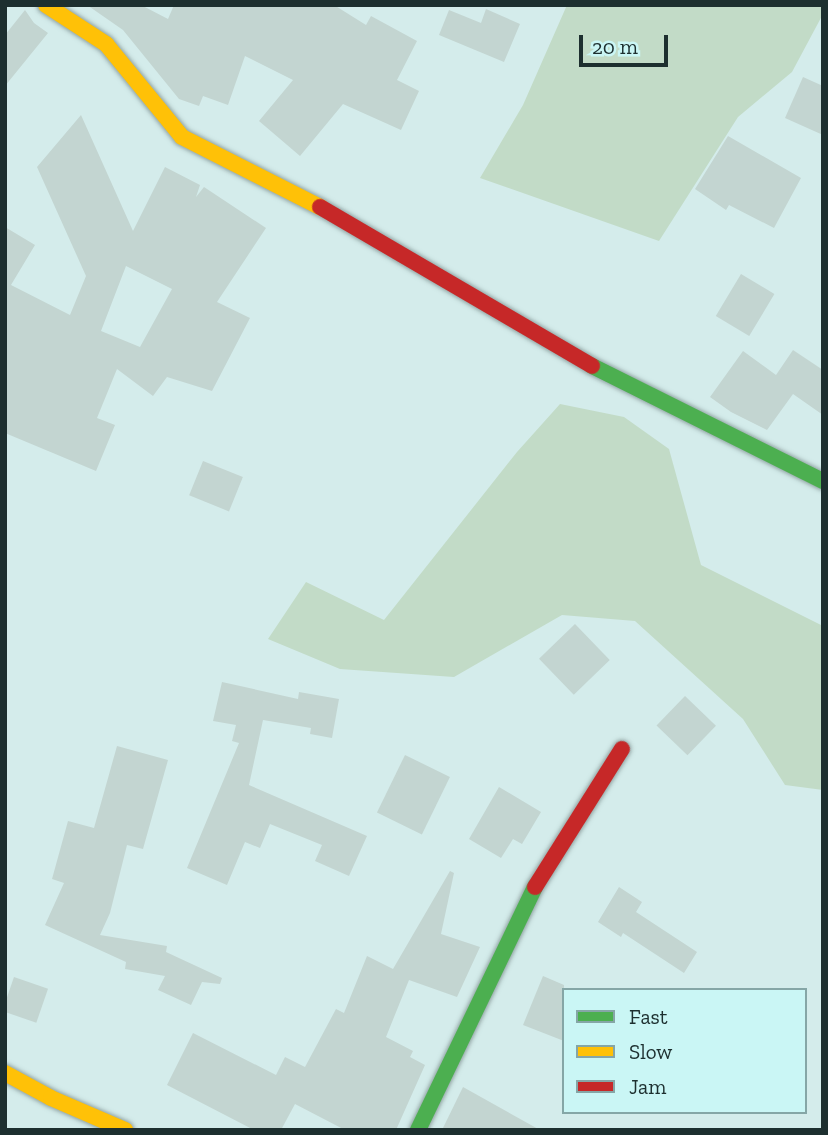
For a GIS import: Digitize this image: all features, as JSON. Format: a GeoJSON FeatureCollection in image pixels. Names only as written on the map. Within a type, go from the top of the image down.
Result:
{"type":"FeatureCollection","features":[{"type":"Feature","properties":{"kind":"street"},"geometry":{"type":"LineString","coordinates":[[46,5],[106,44],[182,137],[306,199],[623,384],[823,481]]}},
{"type":"Feature","properties":{"kind":"street"},"geometry":{"type":"LineString","coordinates":[[418,1130],[533,890],[622,749]]}},
{"type":"Feature","properties":{"kind":"street"},"geometry":{"type":"LineString","coordinates":[[5,1073],[51,1098],[125,1130]]}},
{"type":"Feature","properties":{"kind":"green space"},"geometry":{"type":"Polygon","coordinates":[[[567,5],[823,5],[823,14],[792,72],[738,117],[659,241],[480,178],[523,105],[567,5]]]}},
{"type":"Feature","properties":{"kind":"green space"},"geometry":{"type":"Polygon","coordinates":[[[560,404],[624,417],[669,449],[701,565],[821,625],[823,790],[785,785],[743,719],[635,621],[562,615],[454,677],[340,669],[268,639],[306,582],[384,620],[517,452],[560,404]]]}},
{"type":"Feature","properties":{"kind":"building"},"geometry":{"type":"Polygon","coordinates":[[[87,5],[141,5],[168,19],[174,5],[334,5],[366,25],[371,16],[417,41],[397,80],[419,91],[401,130],[343,104],[300,156],[259,121],[293,80],[245,56],[228,105],[203,96],[199,106],[179,99],[123,30],[87,5]]]}},
{"type":"Feature","properties":{"kind":"building"},"geometry":{"type":"Polygon","coordinates":[[[486,9],[520,24],[504,62],[439,35],[449,10],[481,23],[486,9]]]}},
{"type":"Feature","properties":{"kind":"building"},"geometry":{"type":"Polygon","coordinates":[[[25,10],[34,23],[48,33],[5,86],[5,35],[25,10]]]}},
{"type":"Feature","properties":{"kind":"building"},"geometry":{"type":"Polygon","coordinates":[[[803,77],[823,86],[823,135],[785,118],[803,77]]]}},
{"type":"Feature","properties":{"kind":"building"},"geometry":{"type":"Polygon","coordinates":[[[81,115],[133,231],[165,167],[200,185],[196,197],[204,187],[266,228],[217,302],[250,318],[212,391],[167,377],[153,396],[117,369],[97,418],[115,425],[96,471],[5,433],[5,227],[35,245],[11,285],[70,315],[86,276],[37,167],[81,115]],[[126,266],[101,331],[140,347],[172,289],[126,266]]]}},
{"type":"Feature","properties":{"kind":"building"},"geometry":{"type":"Polygon","coordinates":[[[728,136],[801,178],[774,228],[729,205],[726,210],[695,189],[728,136]]]}},
{"type":"Feature","properties":{"kind":"building"},"geometry":{"type":"Polygon","coordinates":[[[741,274],[774,294],[749,336],[716,316],[741,274]]]}},
{"type":"Feature","properties":{"kind":"building"},"geometry":{"type":"Polygon","coordinates":[[[793,350],[823,370],[823,415],[793,394],[767,430],[731,412],[710,397],[743,351],[776,375],[793,350]]]}},
{"type":"Feature","properties":{"kind":"building"},"geometry":{"type":"Polygon","coordinates":[[[203,461],[243,477],[229,511],[189,495],[203,461]]]}},
{"type":"Feature","properties":{"kind":"building"},"geometry":{"type":"Polygon","coordinates":[[[575,624],[610,660],[574,695],[539,659],[575,624]]]}},
{"type":"Feature","properties":{"kind":"building"},"geometry":{"type":"Polygon","coordinates":[[[222,682],[298,699],[299,692],[339,699],[332,738],[310,734],[311,728],[263,720],[249,785],[367,836],[349,876],[315,861],[322,845],[270,824],[260,848],[245,842],[227,885],[187,868],[239,743],[232,741],[236,725],[213,721],[222,682]]]}},
{"type":"Feature","properties":{"kind":"building"},"geometry":{"type":"Polygon","coordinates":[[[685,696],[716,726],[687,755],[657,725],[685,696]]]}},
{"type":"Feature","properties":{"kind":"building"},"geometry":{"type":"Polygon","coordinates":[[[117,746],[168,760],[143,849],[127,845],[110,913],[100,935],[167,946],[166,952],[222,978],[220,984],[202,982],[191,1005],[158,990],[165,976],[125,969],[126,962],[45,925],[64,883],[52,879],[68,821],[94,828],[117,746]]]}},
{"type":"Feature","properties":{"kind":"building"},"geometry":{"type":"Polygon","coordinates":[[[405,755],[450,777],[422,834],[377,813],[405,755]]]}},
{"type":"Feature","properties":{"kind":"building"},"geometry":{"type":"Polygon","coordinates":[[[499,787],[541,812],[522,844],[513,839],[501,858],[469,839],[499,787]]]}},
{"type":"Feature","properties":{"kind":"building"},"geometry":{"type":"Polygon","coordinates":[[[450,871],[454,873],[441,934],[480,947],[457,997],[409,980],[386,1037],[413,1051],[410,1057],[425,1065],[396,1130],[345,1130],[295,1104],[281,1130],[254,1130],[167,1085],[193,1033],[276,1075],[285,1057],[305,1067],[336,1009],[344,1013],[367,956],[393,969],[450,871]]]}},
{"type":"Feature","properties":{"kind":"building"},"geometry":{"type":"Polygon","coordinates":[[[619,887],[642,902],[636,912],[697,952],[684,973],[623,933],[621,937],[598,922],[619,887]]]}},
{"type":"Feature","properties":{"kind":"building"},"geometry":{"type":"Polygon","coordinates":[[[543,976],[564,985],[562,1040],[523,1025],[543,976]]]}},
{"type":"Feature","properties":{"kind":"building"},"geometry":{"type":"Polygon","coordinates":[[[14,977],[48,989],[36,1023],[5,1012],[5,1003],[14,977]]]}},
{"type":"Feature","properties":{"kind":"building"},"geometry":{"type":"Polygon","coordinates":[[[463,1087],[540,1130],[442,1130],[463,1087]]]}},
{"type":"Feature","properties":{"kind":"traffic: fast"},"geometry":{"type":"LineString","coordinates":[[592,366],[823,481]]}},
{"type":"Feature","properties":{"kind":"traffic: fast"},"geometry":{"type":"LineString","coordinates":[[418,1130],[535,887]]}},
{"type":"Feature","properties":{"kind":"traffic: slow"},"geometry":{"type":"LineString","coordinates":[[46,5],[106,44],[182,137],[320,207]]}},
{"type":"Feature","properties":{"kind":"traffic: slow"},"geometry":{"type":"LineString","coordinates":[[5,1073],[51,1098],[125,1130]]}},
{"type":"Feature","properties":{"kind":"traffic: jam"},"geometry":{"type":"LineString","coordinates":[[320,207],[592,366]]}},
{"type":"Feature","properties":{"kind":"traffic: jam"},"geometry":{"type":"LineString","coordinates":[[535,887],[622,749]]}}]}
